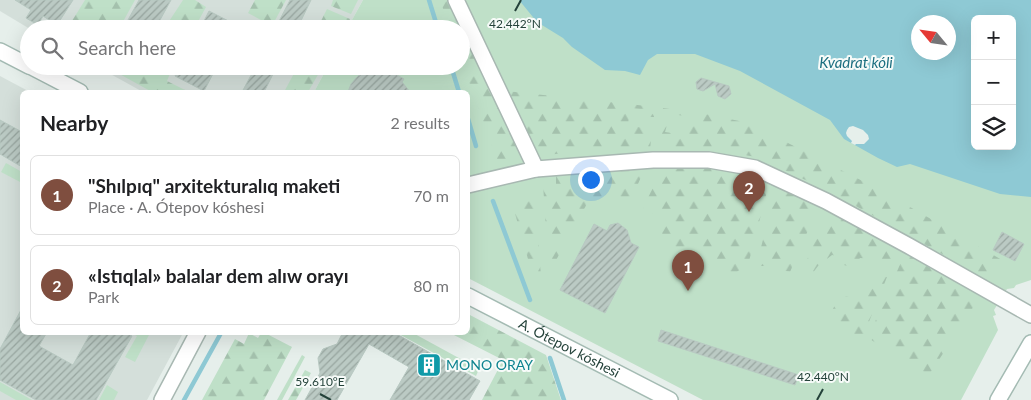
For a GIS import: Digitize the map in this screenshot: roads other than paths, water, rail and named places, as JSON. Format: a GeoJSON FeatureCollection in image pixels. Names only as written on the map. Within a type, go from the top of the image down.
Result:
{"type":"FeatureCollection","features":[{"type":"Feature","properties":{"kind":"street"},"geometry":{"type":"LineString","coordinates":[[456,0],[465,20]]}},
{"type":"Feature","properties":{"kind":"street"},"geometry":{"type":"LineString","coordinates":[[470,30],[536,169]]}},
{"type":"Feature","properties":{"kind":"street"},"geometry":{"type":"LineString","coordinates":[[0,50],[20,61]]}},
{"type":"Feature","properties":{"kind":"street"},"geometry":{"type":"LineString","coordinates":[[47,75],[76,90]]}},
{"type":"Feature","properties":{"kind":"street"},"geometry":{"type":"LineString","coordinates":[[470,185],[536,169],[653,160],[709,160],[755,168],[827,201],[1031,315]]}},
{"type":"Feature","properties":{"kind":"street","name":"A. Ótepov kóshesi"},"geometry":{"type":"LineString","coordinates":[[470,297],[670,400]]}},
{"type":"Feature","properties":{"kind":"street"},"geometry":{"type":"LineString","coordinates":[[162,400],[196,335]]}},
{"type":"Feature","properties":{"kind":"street"},"geometry":{"type":"LineString","coordinates":[[998,400],[1031,343]]}},
{"type":"Feature","properties":{"kind":"water","name":"Kvadrat kóli"},"geometry":{"type":"Polygon","coordinates":[[[519,0],[1031,0],[1031,197],[1000,194],[910,164],[897,167],[844,139],[830,120],[740,71],[695,54],[657,54],[648,60],[640,75],[625,71],[605,70],[572,47],[563,38],[537,22],[519,0]]]}},
{"type":"Feature","properties":{"kind":"waterway"},"geometry":{"type":"LineString","coordinates":[[429,0],[435,20]]}},
{"type":"Feature","properties":{"kind":"waterway"},"geometry":{"type":"LineString","coordinates":[[454,75],[458,90]]}},
{"type":"Feature","properties":{"kind":"waterway"},"geometry":{"type":"LineString","coordinates":[[470,126],[476,146]]}},
{"type":"Feature","properties":{"kind":"waterway"},"geometry":{"type":"LineString","coordinates":[[493,201],[530,300]]}},
{"type":"Feature","properties":{"kind":"waterway"},"geometry":{"type":"LineString","coordinates":[[184,400],[220,335]]}},
{"type":"Feature","properties":{"kind":"waterway"},"geometry":{"type":"LineString","coordinates":[[550,358],[564,400]]}},
{"type":"Feature","properties":{"kind":"place","name":"«Istıqlal» balalar dem alıw orayı"},"geometry":{"type":"Point","coordinates":[749,212]}},
{"type":"Feature","properties":{"kind":"place","name":"\"Shılpıq\" arxitekturalıq maketi"},"geometry":{"type":"Point","coordinates":[688,291]}},
{"type":"Feature","properties":{"kind":"place","name":"MONO ORAY"},"geometry":{"type":"Point","coordinates":[429,365]}}]}
